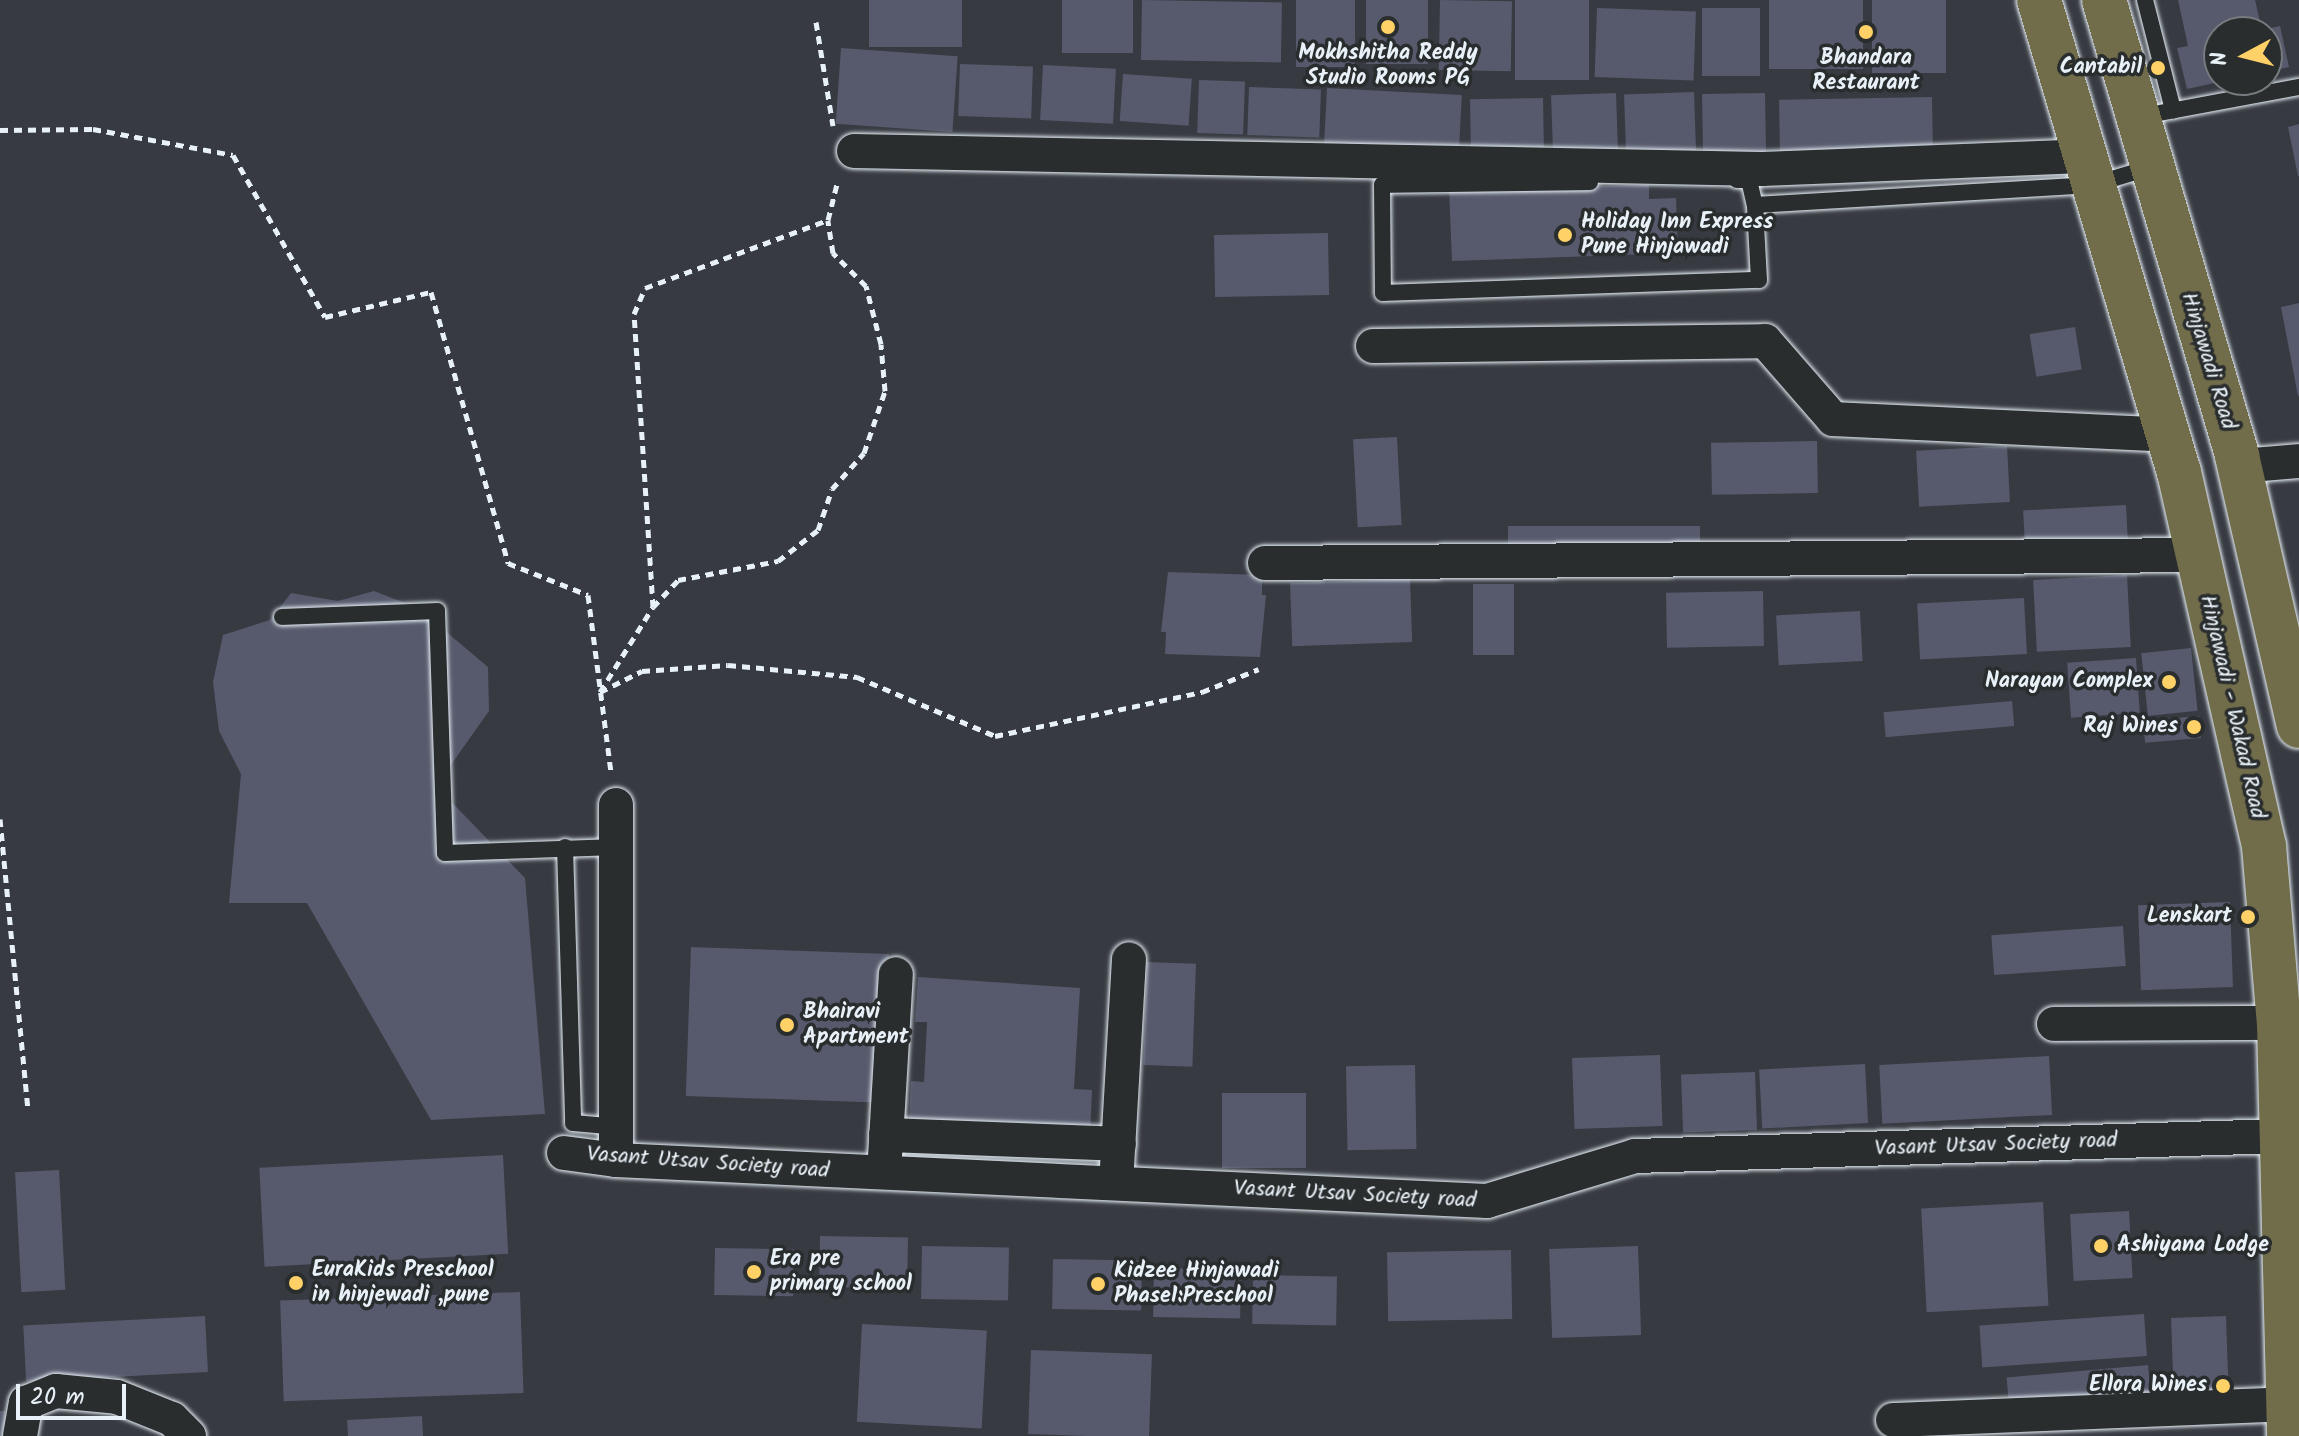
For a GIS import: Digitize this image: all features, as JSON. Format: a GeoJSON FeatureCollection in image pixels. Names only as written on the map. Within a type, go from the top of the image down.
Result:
{"type":"FeatureCollection","features":[{"type":"Feature","properties":{"kind":"main road","name":"Hinjawadi - Wakad Road"},"geometry":{"type":"LineString","coordinates":[[2039,0],[2167,435],[2198,555],[2264,846],[2279,1023],[2284,1136],[2288,1420]]}},
{"type":"Feature","properties":{"kind":"main road","name":"Hinjawadi Road"},"geometry":{"type":"LineString","coordinates":[[2104,0],[2155,113],[2155,166],[2197,331],[2240,466],[2297,708]]}},
{"type":"Feature","properties":{"kind":"street"},"geometry":{"type":"LineString","coordinates":[[843,155],[1762,169],[2088,170]]}},
{"type":"Feature","properties":{"kind":"street"},"geometry":{"type":"LineString","coordinates":[[1373,346],[1765,341],[1833,419],[2167,435]]}},
{"type":"Feature","properties":{"kind":"street"},"geometry":{"type":"LineString","coordinates":[[2240,466],[2299,461]]}},
{"type":"Feature","properties":{"kind":"street"},"geometry":{"type":"LineString","coordinates":[[1265,563],[2198,555]]}},
{"type":"Feature","properties":{"kind":"street"},"geometry":{"type":"LineString","coordinates":[[616,805],[618,1144]]}},
{"type":"Feature","properties":{"kind":"street"},"geometry":{"type":"LineString","coordinates":[[1128,1184],[1120,1129],[1129,959]]}},
{"type":"Feature","properties":{"kind":"street"},"geometry":{"type":"LineString","coordinates":[[884,1173],[896,974]]}},
{"type":"Feature","properties":{"kind":"street"},"geometry":{"type":"LineString","coordinates":[[2054,1024],[2279,1023]]}},
{"type":"Feature","properties":{"kind":"street"},"geometry":{"type":"LineString","coordinates":[[886,1135],[1120,1129]]}},
{"type":"Feature","properties":{"kind":"street","name":"Vasant Utsav Society road"},"geometry":{"type":"LineString","coordinates":[[564,1153],[618,1144],[884,1173],[1487,1201],[1635,1156],[2284,1136]]}},
{"type":"Feature","properties":{"kind":"street"},"geometry":{"type":"LineString","coordinates":[[20,1436],[26,1403],[56,1391],[117,1397],[172,1419],[189,1436]]}},
{"type":"Feature","properties":{"kind":"street"},"geometry":{"type":"LineString","coordinates":[[1893,1420],[2288,1420]]}},
{"type":"Feature","properties":{"kind":"lane"},"geometry":{"type":"LineString","coordinates":[[2145,0],[2155,113],[2299,87]]}},
{"type":"Feature","properties":{"kind":"lane"},"geometry":{"type":"LineString","coordinates":[[1755,205],[2088,170],[2155,166]]}},
{"type":"Feature","properties":{"kind":"lane"},"geometry":{"type":"LineString","coordinates":[[1749,180],[1755,205],[1759,280],[1383,293],[1382,185],[1749,180]]}},
{"type":"Feature","properties":{"kind":"lane"},"geometry":{"type":"LineString","coordinates":[[282,617],[437,611],[445,853],[616,847]]}},
{"type":"Feature","properties":{"kind":"lane"},"geometry":{"type":"LineString","coordinates":[[565,847],[573,1123],[618,1144]]}},
{"type":"Feature","properties":{"kind":"path"},"geometry":{"type":"LineString","coordinates":[[600,693],[653,607],[678,580],[778,561],[818,530],[832,489],[864,453],[885,391],[881,344],[866,286],[833,253],[828,220],[843,155],[816,22]]}},
{"type":"Feature","properties":{"kind":"path"},"geometry":{"type":"LineString","coordinates":[[0,130],[93,129],[233,155],[325,317],[431,292],[508,563],[588,595],[616,805]]}},
{"type":"Feature","properties":{"kind":"path"},"geometry":{"type":"LineString","coordinates":[[653,607],[634,314],[645,288],[828,220]]}},
{"type":"Feature","properties":{"kind":"path"},"geometry":{"type":"LineString","coordinates":[[600,693],[642,671],[728,665],[857,677],[995,736],[1202,692],[1259,669]]}},
{"type":"Feature","properties":{"kind":"path"},"geometry":{"type":"LineString","coordinates":[[0,819],[9,875],[28,1111]]}},
{"type":"Feature","properties":{"kind":"building"},"geometry":{"type":"Polygon","coordinates":[[[869,0],[962,0],[962,47],[869,47],[869,0]]]}},
{"type":"Feature","properties":{"kind":"building"},"geometry":{"type":"Polygon","coordinates":[[[1062,0],[1133,0],[1133,53],[1062,53],[1062,0]]]}},
{"type":"Feature","properties":{"kind":"building"},"geometry":{"type":"Polygon","coordinates":[[[1142,0],[1282,2],[1281,62],[1141,60],[1142,0]]]}},
{"type":"Feature","properties":{"kind":"building"},"geometry":{"type":"Polygon","coordinates":[[[1296,0],[1355,0],[1355,67],[1296,67],[1296,0]]]}},
{"type":"Feature","properties":{"kind":"building"},"geometry":{"type":"Polygon","coordinates":[[[1366,0],[1428,0],[1428,64],[1366,64],[1366,0]]]}},
{"type":"Feature","properties":{"kind":"building"},"geometry":{"type":"Polygon","coordinates":[[[1440,0],[1512,1],[1511,71],[1439,70],[1440,0]]]}},
{"type":"Feature","properties":{"kind":"building"},"geometry":{"type":"Polygon","coordinates":[[[1515,0],[1589,0],[1589,80],[1515,80],[1515,0]]]}},
{"type":"Feature","properties":{"kind":"building"},"geometry":{"type":"Polygon","coordinates":[[[1769,0],[1863,0],[1863,69],[1769,69],[1769,0]]]}},
{"type":"Feature","properties":{"kind":"building"},"geometry":{"type":"Polygon","coordinates":[[[1872,0],[1946,0],[1946,73],[1872,73],[1872,0]]]}},
{"type":"Feature","properties":{"kind":"building"},"geometry":{"type":"Polygon","coordinates":[[[2178,0],[2255,0],[2259,16],[2203,16],[2203,86],[2187,89],[2177,48],[2188,46],[2178,0]]]}},
{"type":"Feature","properties":{"kind":"building"},"geometry":{"type":"Polygon","coordinates":[[[1597,8],[1696,11],[1694,80],[1595,77],[1597,8]]]}},
{"type":"Feature","properties":{"kind":"building"},"geometry":{"type":"Polygon","coordinates":[[[1702,8],[1760,8],[1760,76],[1702,76],[1702,8]]]}},
{"type":"Feature","properties":{"kind":"building"},"geometry":{"type":"Polygon","coordinates":[[[2283,40],[2289,67],[2283,68],[2283,40]]]}},
{"type":"Feature","properties":{"kind":"building"},"geometry":{"type":"Polygon","coordinates":[[[841,48],[958,56],[952,132],[836,124],[841,48]]]}},
{"type":"Feature","properties":{"kind":"building"},"geometry":{"type":"Polygon","coordinates":[[[960,64],[1033,67],[1031,119],[958,116],[960,64]]]}},
{"type":"Feature","properties":{"kind":"building"},"geometry":{"type":"Polygon","coordinates":[[[1043,65],[1116,69],[1113,124],[1040,120],[1043,65]]]}},
{"type":"Feature","properties":{"kind":"building"},"geometry":{"type":"Polygon","coordinates":[[[1123,74],[1192,79],[1189,126],[1120,121],[1123,74]]]}},
{"type":"Feature","properties":{"kind":"building"},"geometry":{"type":"Polygon","coordinates":[[[1199,80],[1245,82],[1243,135],[1197,133],[1199,80]]]}},
{"type":"Feature","properties":{"kind":"building"},"geometry":{"type":"Polygon","coordinates":[[[1249,87],[1321,90],[1319,137],[1247,135],[1249,87]]]}},
{"type":"Feature","properties":{"kind":"building"},"geometry":{"type":"Polygon","coordinates":[[[1327,88],[1462,95],[1459,151],[1324,144],[1327,88]]]}},
{"type":"Feature","properties":{"kind":"building"},"geometry":{"type":"Polygon","coordinates":[[[1694,92],[1696,160],[1626,162],[1624,94],[1694,92]]]}},
{"type":"Feature","properties":{"kind":"building"},"geometry":{"type":"Polygon","coordinates":[[[1616,93],[1618,157],[1553,159],[1551,95],[1616,93]]]}},
{"type":"Feature","properties":{"kind":"building"},"geometry":{"type":"Polygon","coordinates":[[[1765,93],[1766,163],[1703,164],[1702,94],[1765,93]]]}},
{"type":"Feature","properties":{"kind":"building"},"geometry":{"type":"Polygon","coordinates":[[[1932,97],[1933,155],[1780,158],[1779,100],[1932,97]]]}},
{"type":"Feature","properties":{"kind":"building"},"geometry":{"type":"Polygon","coordinates":[[[1543,98],[1544,158],[1471,159],[1470,99],[1543,98]]]}},
{"type":"Feature","properties":{"kind":"building"},"geometry":{"type":"Polygon","coordinates":[[[2299,124],[2299,176],[2298,176],[2288,127],[2299,124]]]}},
{"type":"Feature","properties":{"kind":"building"},"geometry":{"type":"Polygon","coordinates":[[[1649,185],[1649,199],[1676,198],[1678,253],[1452,261],[1449,189],[1649,185]]]}},
{"type":"Feature","properties":{"kind":"building"},"geometry":{"type":"Polygon","coordinates":[[[1328,233],[1329,295],[1215,297],[1214,235],[1328,233]]]}},
{"type":"Feature","properties":{"kind":"building"},"geometry":{"type":"Polygon","coordinates":[[[2299,303],[2299,396],[2298,396],[2281,307],[2299,303]]]}},
{"type":"Feature","properties":{"kind":"building"},"geometry":{"type":"Polygon","coordinates":[[[2075,327],[2082,369],[2036,377],[2030,334],[2075,327]]]}},
{"type":"Feature","properties":{"kind":"building"},"geometry":{"type":"Polygon","coordinates":[[[1397,437],[1402,525],[1358,527],[1353,439],[1397,437]]]}},
{"type":"Feature","properties":{"kind":"building"},"geometry":{"type":"Polygon","coordinates":[[[1817,441],[1818,493],[1712,495],[1711,443],[1817,441]]]}},
{"type":"Feature","properties":{"kind":"building"},"geometry":{"type":"Polygon","coordinates":[[[2007,446],[2010,502],[1919,507],[1916,451],[2007,446]]]}},
{"type":"Feature","properties":{"kind":"building"},"geometry":{"type":"Polygon","coordinates":[[[2126,505],[2128,549],[2025,554],[2023,510],[2126,505]]]}},
{"type":"Feature","properties":{"kind":"building"},"geometry":{"type":"Polygon","coordinates":[[[1508,526],[1700,526],[1700,562],[1508,562],[1508,526]]]}},
{"type":"Feature","properties":{"kind":"building"},"geometry":{"type":"Polygon","coordinates":[[[1168,572],[1262,575],[1262,595],[1266,595],[1260,657],[1165,654],[1166,632],[1161,632],[1168,572]]]}},
{"type":"Feature","properties":{"kind":"building"},"geometry":{"type":"Polygon","coordinates":[[[2127,575],[2131,647],[2037,652],[2033,580],[2127,575]]]}},
{"type":"Feature","properties":{"kind":"building"},"geometry":{"type":"Polygon","coordinates":[[[1410,579],[1412,642],[1292,646],[1290,583],[1410,579]]]}},
{"type":"Feature","properties":{"kind":"building"},"geometry":{"type":"Polygon","coordinates":[[[1473,584],[1514,584],[1514,655],[1473,655],[1473,584]]]}},
{"type":"Feature","properties":{"kind":"building"},"geometry":{"type":"Polygon","coordinates":[[[374,591],[418,608],[488,667],[489,711],[436,786],[525,878],[545,1114],[431,1120],[307,903],[229,903],[241,774],[219,731],[213,682],[223,635],[270,620],[291,593],[338,601],[374,591]]]}},
{"type":"Feature","properties":{"kind":"building"},"geometry":{"type":"Polygon","coordinates":[[[1763,591],[1764,646],[1667,648],[1666,593],[1763,591]]]}},
{"type":"Feature","properties":{"kind":"building"},"geometry":{"type":"Polygon","coordinates":[[[2024,598],[2027,654],[1920,660],[1917,604],[2024,598]]]}},
{"type":"Feature","properties":{"kind":"building"},"geometry":{"type":"Polygon","coordinates":[[[1860,611],[1863,661],[1779,665],[1776,615],[1860,611]]]}},
{"type":"Feature","properties":{"kind":"building","name":"Narayan Complex"},"geometry":{"type":"Polygon","coordinates":[[[2191,648],[2198,711],[2148,716],[2141,653],[2191,648]]]}},
{"type":"Feature","properties":{"kind":"building"},"geometry":{"type":"Polygon","coordinates":[[[2136,658],[2140,713],[2071,718],[2067,663],[2136,658]]]}},
{"type":"Feature","properties":{"kind":"building"},"geometry":{"type":"Polygon","coordinates":[[[2012,701],[2014,726],[1886,737],[1883,712],[2012,701]]]}},
{"type":"Feature","properties":{"kind":"building"},"geometry":{"type":"Polygon","coordinates":[[[2199,716],[2201,738],[2145,743],[2143,721],[2199,716]]]}},
{"type":"Feature","properties":{"kind":"building"},"geometry":{"type":"Polygon","coordinates":[[[2230,902],[2233,987],[2141,990],[2138,905],[2230,902]]]}},
{"type":"Feature","properties":{"kind":"building"},"geometry":{"type":"Polygon","coordinates":[[[2123,926],[2126,966],[1994,975],[1991,935],[2123,926]]]}},
{"type":"Feature","properties":{"kind":"building","name":"Bhairavi Apartment"},"geometry":{"type":"Polygon","coordinates":[[[691,947],[889,954],[884,1103],[686,1096],[691,947]]]}},
{"type":"Feature","properties":{"kind":"building"},"geometry":{"type":"Polygon","coordinates":[[[1147,962],[1196,964],[1192,1067],[1143,1065],[1147,962]]]}},
{"type":"Feature","properties":{"kind":"building"},"geometry":{"type":"Polygon","coordinates":[[[918,977],[1080,988],[1074,1089],[1092,1090],[1090,1134],[909,1122],[911,1081],[924,1082],[927,1022],[915,1022],[918,977]]]}},
{"type":"Feature","properties":{"kind":"building"},"geometry":{"type":"Polygon","coordinates":[[[1660,1055],[1662,1126],[1575,1129],[1572,1058],[1660,1055]]]}},
{"type":"Feature","properties":{"kind":"building"},"geometry":{"type":"Polygon","coordinates":[[[2049,1056],[2052,1115],[1882,1124],[1879,1065],[2049,1056]]]}},
{"type":"Feature","properties":{"kind":"building"},"geometry":{"type":"Polygon","coordinates":[[[1865,1064],[1868,1123],[1762,1128],[1759,1070],[1865,1064]]]}},
{"type":"Feature","properties":{"kind":"building"},"geometry":{"type":"Polygon","coordinates":[[[1415,1065],[1416,1149],[1347,1150],[1346,1066],[1415,1065]]]}},
{"type":"Feature","properties":{"kind":"building"},"geometry":{"type":"Polygon","coordinates":[[[1755,1072],[1757,1130],[1683,1133],[1681,1075],[1755,1072]]]}},
{"type":"Feature","properties":{"kind":"building"},"geometry":{"type":"Polygon","coordinates":[[[1222,1093],[1306,1093],[1306,1168],[1222,1168],[1222,1093]]]}},
{"type":"Feature","properties":{"kind":"building"},"geometry":{"type":"Polygon","coordinates":[[[503,1155],[508,1254],[265,1267],[259,1168],[503,1155]]]}},
{"type":"Feature","properties":{"kind":"building"},"geometry":{"type":"Polygon","coordinates":[[[59,1170],[65,1290],[21,1292],[15,1172],[59,1170]]]}},
{"type":"Feature","properties":{"kind":"building"},"geometry":{"type":"Polygon","coordinates":[[[2043,1202],[2048,1306],[1927,1312],[1921,1208],[2043,1202]]]}},
{"type":"Feature","properties":{"kind":"building","name":"Ashiyana Lodge"},"geometry":{"type":"Polygon","coordinates":[[[2129,1211],[2133,1278],[2074,1281],[2070,1214],[2129,1211]]]}},
{"type":"Feature","properties":{"kind":"building"},"geometry":{"type":"Polygon","coordinates":[[[820,1236],[908,1238],[907,1289],[819,1287],[820,1236]]]}},
{"type":"Feature","properties":{"kind":"building"},"geometry":{"type":"Polygon","coordinates":[[[922,1246],[1009,1248],[1008,1301],[921,1299],[922,1246]]]}},
{"type":"Feature","properties":{"kind":"building"},"geometry":{"type":"Polygon","coordinates":[[[1638,1246],[1641,1335],[1552,1338],[1549,1249],[1638,1246]]]}},
{"type":"Feature","properties":{"kind":"building","name":"Era pre primary school"},"geometry":{"type":"Polygon","coordinates":[[[715,1248],[794,1249],[793,1296],[714,1295],[715,1248]]]}},
{"type":"Feature","properties":{"kind":"building"},"geometry":{"type":"Polygon","coordinates":[[[1511,1250],[1512,1319],[1388,1321],[1387,1252],[1511,1250]]]}},
{"type":"Feature","properties":{"kind":"building","name":"Kidzee Hinjawadi Phase1:Preschool"},"geometry":{"type":"Polygon","coordinates":[[[1053,1259],[1142,1261],[1141,1311],[1052,1309],[1053,1259]]]}},
{"type":"Feature","properties":{"kind":"building"},"geometry":{"type":"Polygon","coordinates":[[[1154,1268],[1241,1270],[1240,1319],[1153,1317],[1154,1268]]]}},
{"type":"Feature","properties":{"kind":"building"},"geometry":{"type":"Polygon","coordinates":[[[1253,1275],[1337,1276],[1336,1325],[1252,1324],[1253,1275]]]}},
{"type":"Feature","properties":{"kind":"building"},"geometry":{"type":"Polygon","coordinates":[[[520,1292],[524,1393],[284,1401],[280,1300],[520,1292]]]}},
{"type":"Feature","properties":{"kind":"building"},"geometry":{"type":"Polygon","coordinates":[[[2144,1314],[2147,1356],[1982,1367],[1979,1326],[2144,1314]]]}},
{"type":"Feature","properties":{"kind":"building"},"geometry":{"type":"Polygon","coordinates":[[[205,1316],[208,1372],[26,1381],[23,1326],[205,1316]]]}},
{"type":"Feature","properties":{"kind":"building"},"geometry":{"type":"Polygon","coordinates":[[[2226,1316],[2229,1401],[2174,1403],[2171,1318],[2226,1316]]]}},
{"type":"Feature","properties":{"kind":"building"},"geometry":{"type":"Polygon","coordinates":[[[862,1324],[987,1331],[982,1428],[857,1422],[862,1324]]]}},
{"type":"Feature","properties":{"kind":"building"},"geometry":{"type":"Polygon","coordinates":[[[1031,1350],[1152,1354],[1149,1436],[1028,1434],[1031,1350]]]}},
{"type":"Feature","properties":{"kind":"building"},"geometry":{"type":"Polygon","coordinates":[[[2148,1365],[2151,1402],[2010,1414],[2007,1377],[2148,1365]]]}},
{"type":"Feature","properties":{"kind":"building"},"geometry":{"type":"Polygon","coordinates":[[[0,1411],[5,1411],[6,1436],[0,1436],[0,1411]]]}},
{"type":"Feature","properties":{"kind":"building"},"geometry":{"type":"Polygon","coordinates":[[[422,1416],[423,1436],[348,1436],[347,1420],[422,1416]]]}},
{"type":"Feature","properties":{"kind":"place","name":"Mokhshitha Reddy Studio Rooms PG"},"geometry":{"type":"Point","coordinates":[1388,27]}},
{"type":"Feature","properties":{"kind":"place","name":"Bhandara Restaurant"},"geometry":{"type":"Point","coordinates":[1866,32]}},
{"type":"Feature","properties":{"kind":"place","name":"Cantabil"},"geometry":{"type":"Point","coordinates":[2158,68]}},
{"type":"Feature","properties":{"kind":"place","name":"Holiday Inn Express Pune Hinjawadi"},"geometry":{"type":"Point","coordinates":[1565,235]}},
{"type":"Feature","properties":{"kind":"place","name":"Narayan Complex"},"geometry":{"type":"Point","coordinates":[2169,682]}},
{"type":"Feature","properties":{"kind":"place","name":"Raj Wines"},"geometry":{"type":"Point","coordinates":[2194,727]}},
{"type":"Feature","properties":{"kind":"place","name":"Lenskart"},"geometry":{"type":"Point","coordinates":[2248,917]}},
{"type":"Feature","properties":{"kind":"place","name":"Bhairavi Apartment"},"geometry":{"type":"Point","coordinates":[787,1025]}},
{"type":"Feature","properties":{"kind":"place","name":"Ashiyana Lodge"},"geometry":{"type":"Point","coordinates":[2101,1246]}},
{"type":"Feature","properties":{"kind":"place","name":"Era pre primary school"},"geometry":{"type":"Point","coordinates":[754,1272]}},
{"type":"Feature","properties":{"kind":"place","name":"EuraKids Preschool in hinjewadi ,pune"},"geometry":{"type":"Point","coordinates":[296,1283]}},
{"type":"Feature","properties":{"kind":"place","name":"Kidzee Hinjawadi Phase1:Preschool"},"geometry":{"type":"Point","coordinates":[1098,1284]}},
{"type":"Feature","properties":{"kind":"place","name":"Ellora Wines"},"geometry":{"type":"Point","coordinates":[2223,1386]}}]}
